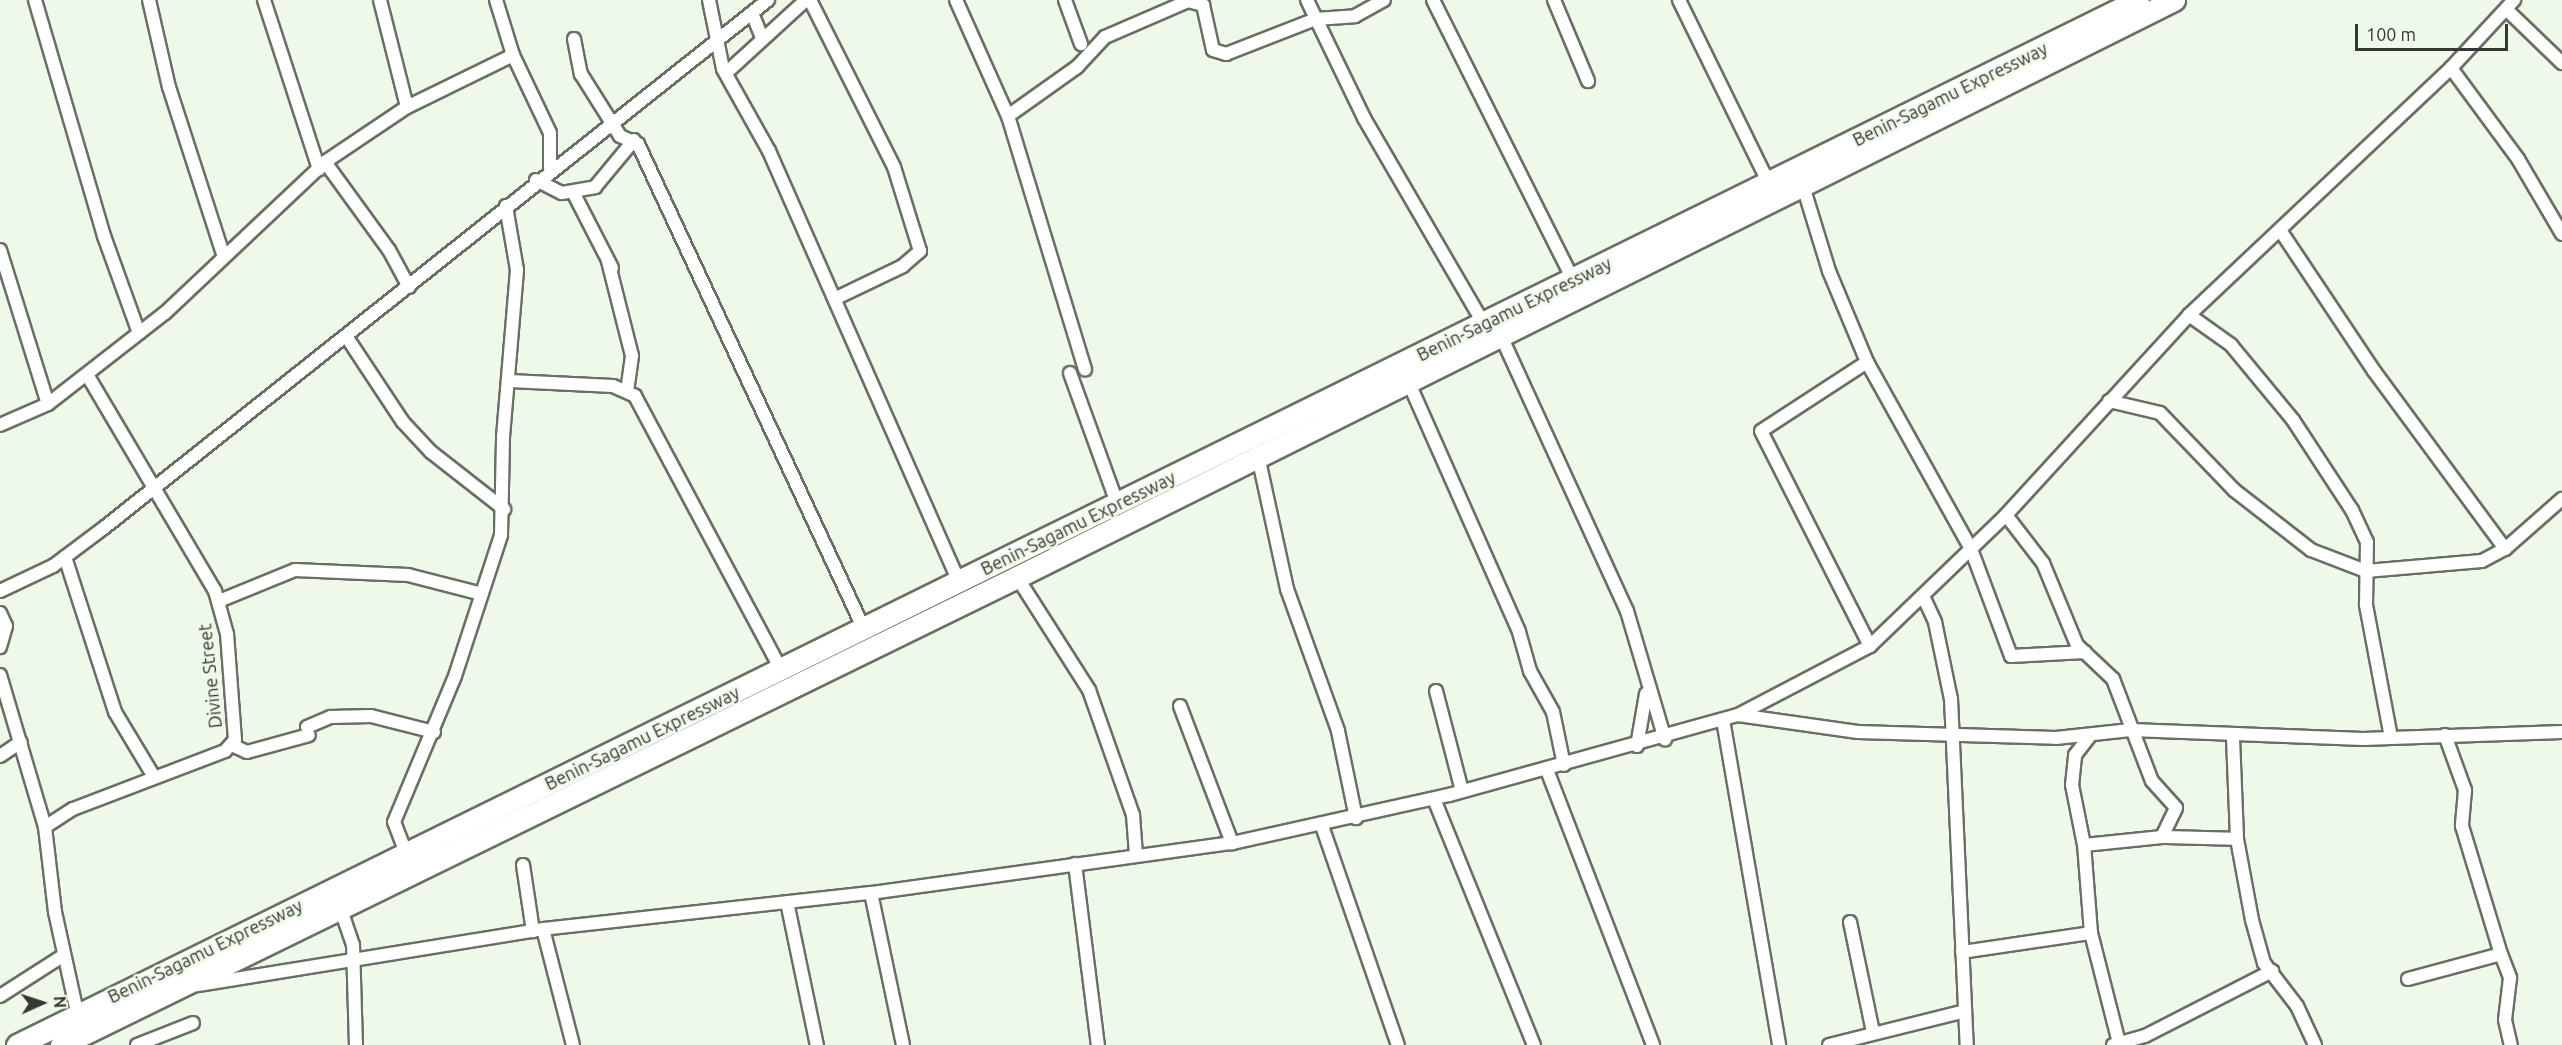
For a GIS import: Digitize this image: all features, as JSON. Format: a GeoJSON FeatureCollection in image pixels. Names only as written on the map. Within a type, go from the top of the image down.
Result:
{"type":"FeatureCollection","features":[{"type":"Feature","properties":{"kind":"highway","name":"Benin-Sagamu Expressway"},"geometry":{"type":"LineString","coordinates":[[17,1045],[77,1012],[781,670],[1117,503],[1493,330],[1573,280],[2138,0]]}},
{"type":"Feature","properties":{"kind":"highway"},"geometry":{"type":"LineString","coordinates":[[73,1042],[340,908],[1017,577],[1408,381],[1493,330],[1803,186],[2174,0]]}},
{"type":"Feature","properties":{"kind":"street"},"geometry":{"type":"LineString","coordinates":[[35,0],[104,236],[139,333]]}},
{"type":"Feature","properties":{"kind":"street"},"geometry":{"type":"LineString","coordinates":[[149,0],[169,87],[223,254]]}},
{"type":"Feature","properties":{"kind":"street"},"geometry":{"type":"LineString","coordinates":[[264,0],[322,165],[389,250],[409,287]]}},
{"type":"Feature","properties":{"kind":"street"},"geometry":{"type":"LineString","coordinates":[[380,0],[407,107]]}},
{"type":"Feature","properties":{"kind":"street"},"geometry":{"type":"LineString","coordinates":[[496,0],[513,55],[550,133],[550,168]]}},
{"type":"Feature","properties":{"kind":"street"},"geometry":{"type":"LineString","coordinates":[[709,0],[713,42],[726,73],[769,152],[958,581]]}},
{"type":"Feature","properties":{"kind":"street"},"geometry":{"type":"LineString","coordinates":[[0,591],[65,557],[409,287],[550,168],[614,125],[713,42],[768,0]]}},
{"type":"Feature","properties":{"kind":"street"},"geometry":{"type":"LineString","coordinates":[[726,73],[762,38],[809,0]]}},
{"type":"Feature","properties":{"kind":"street"},"geometry":{"type":"LineString","coordinates":[[809,0],[878,126]]}},
{"type":"Feature","properties":{"kind":"street"},"geometry":{"type":"LineString","coordinates":[[809,0],[894,167],[920,251],[903,266],[834,299]]}},
{"type":"Feature","properties":{"kind":"street"},"geometry":{"type":"LineString","coordinates":[[956,0],[1008,116],[1085,370]]}},
{"type":"Feature","properties":{"kind":"street"},"geometry":{"type":"LineString","coordinates":[[1065,0],[1082,44]]}},
{"type":"Feature","properties":{"kind":"street"},"geometry":{"type":"LineString","coordinates":[[1008,116],[1077,67],[1105,37],[1195,0],[1208,12],[1218,54],[1254,47],[1316,19],[1355,16],[1384,0]]}},
{"type":"Feature","properties":{"kind":"street"},"geometry":{"type":"LineString","coordinates":[[1307,0],[1364,118],[1493,330],[1630,619],[1647,690],[1665,739]]}},
{"type":"Feature","properties":{"kind":"street"},"geometry":{"type":"LineString","coordinates":[[1433,0],[1573,280]]}},
{"type":"Feature","properties":{"kind":"street"},"geometry":{"type":"LineString","coordinates":[[1554,0],[1588,81]]}},
{"type":"Feature","properties":{"kind":"street"},"geometry":{"type":"LineString","coordinates":[[1679,0],[1768,182]]}},
{"type":"Feature","properties":{"kind":"street"},"geometry":{"type":"LineString","coordinates":[[176,989],[355,956],[538,930],[871,893],[1232,843],[1322,826],[1434,799],[1665,739],[1738,715],[1870,646],[2006,515],[2189,315],[2451,68],[2510,4],[2562,63]]}},
{"type":"Feature","properties":{"kind":"street"},"geometry":{"type":"LineString","coordinates":[[752,13],[762,38]]}},
{"type":"Feature","properties":{"kind":"street"},"geometry":{"type":"LineString","coordinates":[[574,39],[575,61],[614,125],[625,151]]}},
{"type":"Feature","properties":{"kind":"street"},"geometry":{"type":"LineString","coordinates":[[0,425],[48,404],[88,376],[139,333],[322,165],[407,107],[513,55]]}},
{"type":"Feature","properties":{"kind":"street"},"geometry":{"type":"LineString","coordinates":[[2451,68],[2518,159],[2562,234]]}},
{"type":"Feature","properties":{"kind":"street"},"geometry":{"type":"LineString","coordinates":[[620,136],[634,140],[864,629]]}},
{"type":"Feature","properties":{"kind":"street"},"geometry":{"type":"LineString","coordinates":[[536,180],[574,194],[595,187],[634,140]]}},
{"type":"Feature","properties":{"kind":"street"},"geometry":{"type":"LineString","coordinates":[[1803,186],[1829,272],[1867,362],[1971,549],[2011,656],[2085,652]]}},
{"type":"Feature","properties":{"kind":"street"},"geometry":{"type":"LineString","coordinates":[[574,194],[620,284]]}},
{"type":"Feature","properties":{"kind":"street"},"geometry":{"type":"LineString","coordinates":[[406,852],[394,822],[434,732],[482,594],[504,508],[502,437],[510,381],[517,270],[506,206]]}},
{"type":"Feature","properties":{"kind":"street"},"geometry":{"type":"LineString","coordinates":[[2280,230],[2374,371],[2505,549]]}},
{"type":"Feature","properties":{"kind":"street"},"geometry":{"type":"LineString","coordinates":[[0,250],[48,404]]}},
{"type":"Feature","properties":{"kind":"street"},"geometry":{"type":"LineString","coordinates":[[608,261],[632,356],[627,390]]}},
{"type":"Feature","properties":{"kind":"street"},"geometry":{"type":"LineString","coordinates":[[2189,315],[2231,345],[2293,420],[2352,510],[2367,542],[2366,570],[2370,634],[2391,737]]}},
{"type":"Feature","properties":{"kind":"street"},"geometry":{"type":"LineString","coordinates":[[346,336],[424,445],[504,508]]}},
{"type":"Feature","properties":{"kind":"street"},"geometry":{"type":"LineString","coordinates":[[1867,362],[1761,431],[1870,646]]}},
{"type":"Feature","properties":{"kind":"street"},"geometry":{"type":"LineString","coordinates":[[1070,373],[1117,503]]}},
{"type":"Feature","properties":{"kind":"street","name":"Divine Street"},"geometry":{"type":"LineString","coordinates":[[45,827],[73,809],[234,746],[232,681],[219,601],[154,485],[88,376]]}},
{"type":"Feature","properties":{"kind":"street"},"geometry":{"type":"LineString","coordinates":[[510,381],[627,390],[642,404],[781,670]]}},
{"type":"Feature","properties":{"kind":"street"},"geometry":{"type":"LineString","coordinates":[[1408,381],[1519,632],[1530,671],[1553,712],[1564,765]]}},
{"type":"Feature","properties":{"kind":"street"},"geometry":{"type":"LineString","coordinates":[[2109,401],[2160,414],[2234,490],[2311,550],[2366,570],[2482,561],[2505,549],[2562,499]]}},
{"type":"Feature","properties":{"kind":"street"},"geometry":{"type":"LineString","coordinates":[[1258,456],[1289,598],[1338,731],[1356,818]]}},
{"type":"Feature","properties":{"kind":"street"},"geometry":{"type":"LineString","coordinates":[[2006,515],[2035,548],[2067,626],[2085,652],[2113,679],[2131,730],[2141,741],[2152,781],[2176,808],[2162,837]]}},
{"type":"Feature","properties":{"kind":"street"},"geometry":{"type":"LineString","coordinates":[[65,557],[115,712],[154,777]]}},
{"type":"Feature","properties":{"kind":"street"},"geometry":{"type":"LineString","coordinates":[[219,601],[295,570],[408,575],[482,594]]}},
{"type":"Feature","properties":{"kind":"street"},"geometry":{"type":"LineString","coordinates":[[1017,577],[1089,690],[1133,814],[1136,855]]}},
{"type":"Feature","properties":{"kind":"street"},"geometry":{"type":"LineString","coordinates":[[1923,596],[1944,657],[1967,1045]]}},
{"type":"Feature","properties":{"kind":"street"},"geometry":{"type":"LineString","coordinates":[[0,613],[6,626],[0,647]]}},
{"type":"Feature","properties":{"kind":"street"},"geometry":{"type":"LineString","coordinates":[[0,675],[45,827],[64,956],[77,1012]]}},
{"type":"Feature","properties":{"kind":"street"},"geometry":{"type":"LineString","coordinates":[[1637,746],[1647,690]]}},
{"type":"Feature","properties":{"kind":"street"},"geometry":{"type":"LineString","coordinates":[[1436,691],[1462,791]]}},
{"type":"Feature","properties":{"kind":"street"},"geometry":{"type":"LineString","coordinates":[[1180,706],[1232,843]]}},
{"type":"Feature","properties":{"kind":"street"},"geometry":{"type":"LineString","coordinates":[[1738,715],[1858,732],[2089,737],[2131,730],[2233,738],[2391,737],[2562,732]]}},
{"type":"Feature","properties":{"kind":"street"},"geometry":{"type":"LineString","coordinates":[[234,746],[247,752],[308,731],[331,717],[371,716],[434,732]]}},
{"type":"Feature","properties":{"kind":"street"},"geometry":{"type":"LineString","coordinates":[[1723,720],[1779,1045]]}},
{"type":"Feature","properties":{"kind":"street"},"geometry":{"type":"LineString","coordinates":[[2445,735],[2465,790],[2462,826],[2501,954],[2509,971],[2505,1020],[2511,1045]]}},
{"type":"Feature","properties":{"kind":"street"},"geometry":{"type":"LineString","coordinates":[[2089,737],[2075,755],[2072,785],[2084,845],[2091,933],[2116,1044],[2220,1001],[2272,971]]}},
{"type":"Feature","properties":{"kind":"street"},"geometry":{"type":"LineString","coordinates":[[2233,738],[2237,839],[2252,920],[2272,971],[2314,1045]]}},
{"type":"Feature","properties":{"kind":"street"},"geometry":{"type":"LineString","coordinates":[[0,756],[21,742]]}},
{"type":"Feature","properties":{"kind":"street"},"geometry":{"type":"LineString","coordinates":[[1548,770],[1653,1045]]}},
{"type":"Feature","properties":{"kind":"street"},"geometry":{"type":"LineString","coordinates":[[1434,799],[1534,1045]]}},
{"type":"Feature","properties":{"kind":"street"},"geometry":{"type":"LineString","coordinates":[[1322,826],[1398,1045]]}},
{"type":"Feature","properties":{"kind":"street"},"geometry":{"type":"LineString","coordinates":[[2084,845],[2162,837],[2237,839]]}},
{"type":"Feature","properties":{"kind":"street"},"geometry":{"type":"LineString","coordinates":[[1075,864],[1098,1045]]}},
{"type":"Feature","properties":{"kind":"street"},"geometry":{"type":"LineString","coordinates":[[523,865],[538,930],[573,1045]]}},
{"type":"Feature","properties":{"kind":"street"},"geometry":{"type":"LineString","coordinates":[[871,893],[903,1045]]}},
{"type":"Feature","properties":{"kind":"street"},"geometry":{"type":"LineString","coordinates":[[787,902],[817,1045]]}},
{"type":"Feature","properties":{"kind":"street"},"geometry":{"type":"LineString","coordinates":[[340,908],[355,956],[356,1045]]}},
{"type":"Feature","properties":{"kind":"street"},"geometry":{"type":"LineString","coordinates":[[1850,922],[1873,1032]]}},
{"type":"Feature","properties":{"kind":"street"},"geometry":{"type":"LineString","coordinates":[[1962,952],[2091,933]]}},
{"type":"Feature","properties":{"kind":"street"},"geometry":{"type":"LineString","coordinates":[[2408,979],[2501,954]]}},
{"type":"Feature","properties":{"kind":"street"},"geometry":{"type":"LineString","coordinates":[[0,996],[64,956]]}},
{"type":"Feature","properties":{"kind":"street"},"geometry":{"type":"LineString","coordinates":[[1829,1045],[1873,1032],[1965,1011]]}},
{"type":"Feature","properties":{"kind":"street"},"geometry":{"type":"LineString","coordinates":[[137,1045],[193,1023]]}}]}
